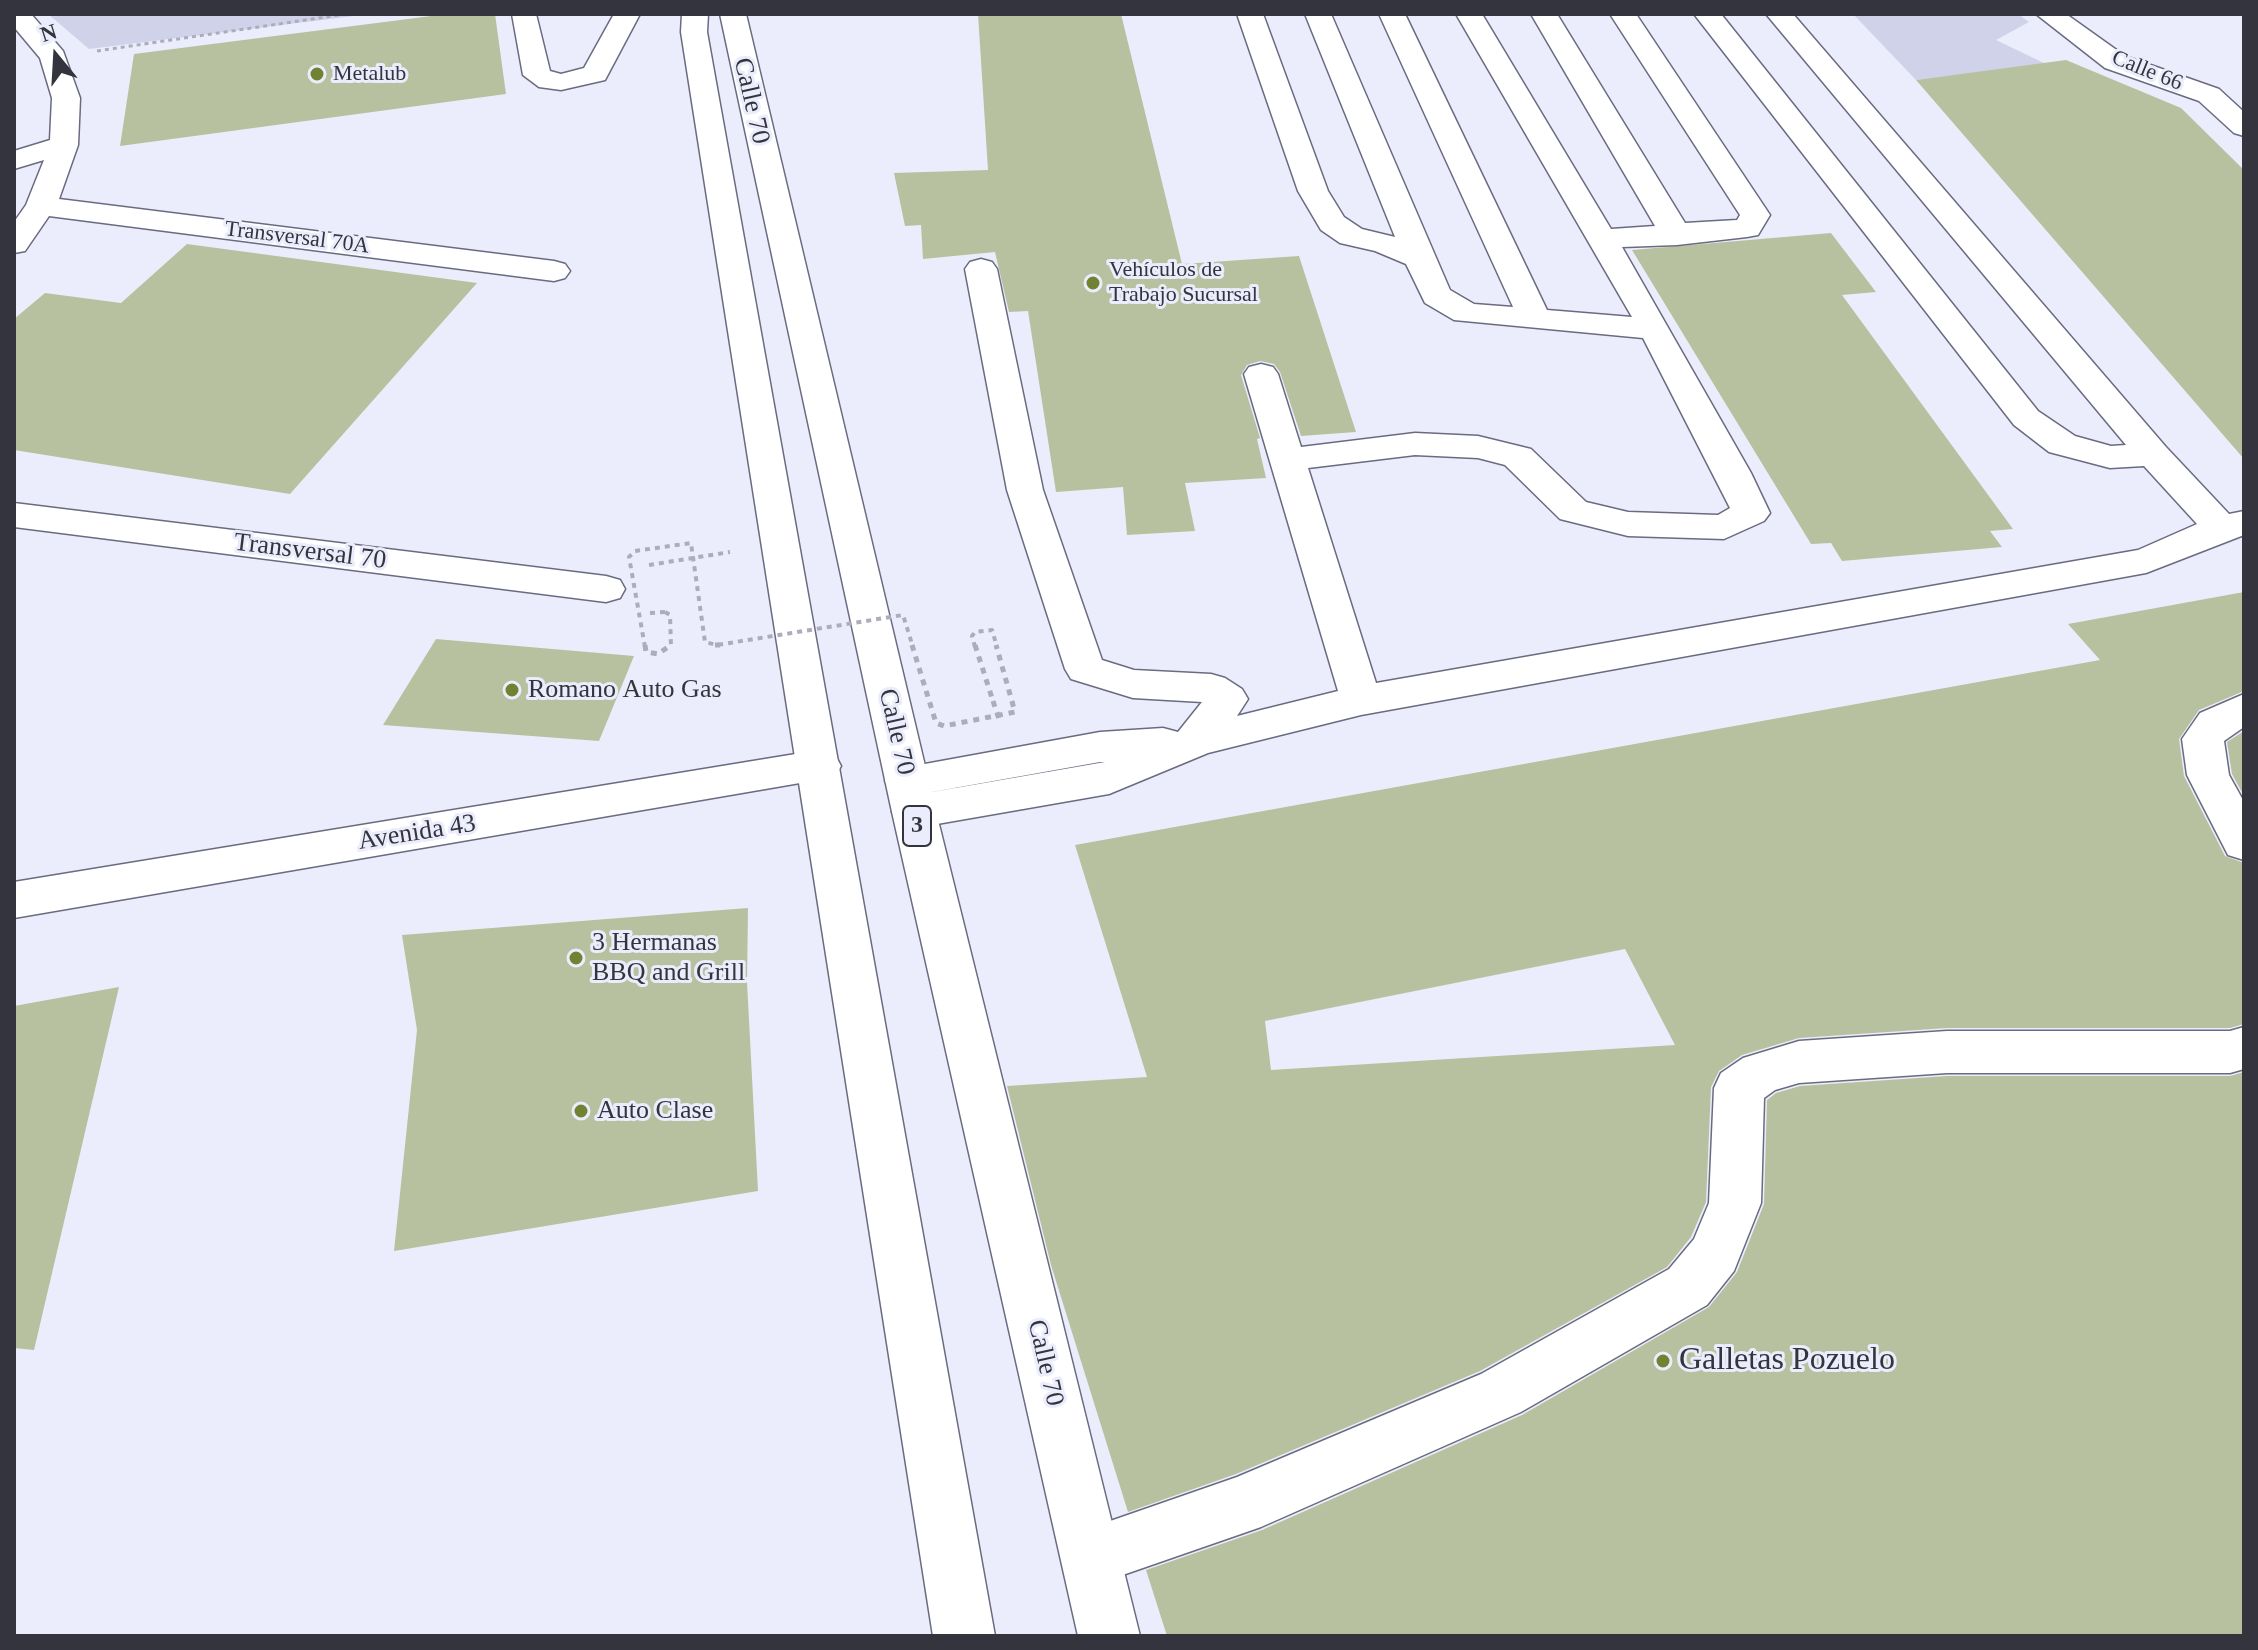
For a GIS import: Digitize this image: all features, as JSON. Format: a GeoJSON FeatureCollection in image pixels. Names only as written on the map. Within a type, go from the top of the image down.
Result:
{"type":"FeatureCollection","features":[{"type":"Feature","properties":{"kind":"main road"},"geometry":{"type":"LineString","coordinates":[[14,244],[41,206],[64,145],[66,98],[53,57],[29,26],[15,14]]}},
{"type":"Feature","properties":{"kind":"main road"},"geometry":{"type":"LineString","coordinates":[[524,16],[537,75],[561,82],[595,74],[627,14]]}},
{"type":"Feature","properties":{"kind":"main road","name":"Calle 70"},"geometry":{"type":"LineString","coordinates":[[695,14],[694,32],[820,766],[964,1636]]}},
{"type":"Feature","properties":{"kind":"main road","name":"Calle 70"},"geometry":{"type":"LineString","coordinates":[[733,14],[910,797],[1109,1636]]}},
{"type":"Feature","properties":{"kind":"main road"},"geometry":{"type":"LineString","coordinates":[[1250,14],[1313,191],[1332,223],[1351,236],[1385,244],[1419,258]]}},
{"type":"Feature","properties":{"kind":"main road"},"geometry":{"type":"LineString","coordinates":[[1318,14],[1436,296],[1466,313],[1655,329]]}},
{"type":"Feature","properties":{"kind":"main road"},"geometry":{"type":"LineString","coordinates":[[1392,14],[1535,319]]}},
{"type":"Feature","properties":{"kind":"main road"},"geometry":{"type":"LineString","coordinates":[[1286,460],[1415,444],[1478,447],[1518,457],[1573,511],[1628,524],[1724,527],[1751,513],[1733,473],[1655,329],[1469,14]]}},
{"type":"Feature","properties":{"kind":"main road"},"geometry":{"type":"LineString","coordinates":[[1544,14],[1677,236]]}},
{"type":"Feature","properties":{"kind":"main road"},"geometry":{"type":"LineString","coordinates":[[1601,239],[1677,236],[1747,228],[1755,215],[1623,14]]}},
{"type":"Feature","properties":{"kind":"main road"},"geometry":{"type":"LineString","coordinates":[[1707,14],[2026,418],[2062,444],[2110,457],[2153,455]]}},
{"type":"Feature","properties":{"kind":"main road"},"geometry":{"type":"LineString","coordinates":[[910,797],[1109,778],[1197,741],[1361,700],[2146,561],[2232,526],[2153,455],[1779,14]]}},
{"type":"Feature","properties":{"kind":"main road","name":"Calle 66"},"geometry":{"type":"LineString","coordinates":[[2049,14],[2115,62],[2209,95],[2244,127]]}},
{"type":"Feature","properties":{"kind":"main road"},"geometry":{"type":"LineString","coordinates":[[2209,95],[2244,89]]}},
{"type":"Feature","properties":{"kind":"main road"},"geometry":{"type":"LineString","coordinates":[[14,160],[64,145]]}},
{"type":"Feature","properties":{"kind":"main road","name":"Transversal 70A"},"geometry":{"type":"LineString","coordinates":[[41,206],[554,271]]}},
{"type":"Feature","properties":{"kind":"main road"},"geometry":{"type":"LineString","coordinates":[[981,269],[1025,490],[1085,669],[1133,684],[1211,688],[1227,699],[1197,741]]}},
{"type":"Feature","properties":{"kind":"main road"},"geometry":{"type":"LineString","coordinates":[[1261,374],[1361,700]]}},
{"type":"Feature","properties":{"kind":"main road","name":"Transversal 70"},"geometry":{"type":"LineString","coordinates":[[14,515],[606,589]]}},
{"type":"Feature","properties":{"kind":"main road"},"geometry":{"type":"LineString","coordinates":[[2244,709],[2215,724],[2203,739],[2208,775],[2244,843]]}},
{"type":"Feature","properties":{"kind":"main road","name":"Avenida 43"},"geometry":{"type":"LineString","coordinates":[[14,900],[820,766]]}},
{"type":"Feature","properties":{"kind":"main road"},"geometry":{"type":"LineString","coordinates":[[1091,1556],[1240,1506],[1501,1393],[1688,1287],[1715,1254],[1735,1203],[1739,1088],[1760,1073],[1799,1062],[1947,1052],[2230,1052],[2244,1048]]}},
{"type":"Feature","properties":{"kind":"path"},"geometry":{"type":"LineString","coordinates":[[53,57],[346,14]]}},
{"type":"Feature","properties":{"kind":"path"},"geometry":{"type":"LineString","coordinates":[[665,612],[670,615],[671,647],[658,654],[646,652],[631,554],[691,543],[705,642],[710,644],[903,615],[936,723],[944,726],[1015,712],[992,630],[975,632],[972,636],[993,701]]}},
{"type":"Feature","properties":{"kind":"path"},"geometry":{"type":"LineString","coordinates":[[641,566],[735,551]]}},
{"type":"Feature","properties":{"kind":"shaded area"},"geometry":{"type":"Polygon","coordinates":[[[48,14],[370,14],[89,49],[48,14]]]}},
{"type":"Feature","properties":{"kind":"shaded area"},"geometry":{"type":"Polygon","coordinates":[[[1853,14],[2018,14],[2029,22],[1996,40],[2046,64],[1916,80],[1853,14]]]}},
{"type":"Feature","properties":{"kind":"building","name":"Metalub"},"geometry":{"type":"Polygon","coordinates":[[[447,14],[495,14],[506,94],[120,146],[134,54],[447,14]]]}},
{"type":"Feature","properties":{"kind":"building","name":"Vehículos de Trabajo Sucursal"},"geometry":{"type":"Polygon","coordinates":[[[978,14],[1121,14],[1182,264],[1299,256],[1356,432],[1301,436],[1280,372],[1274,364],[1260,361],[1247,365],[1241,375],[1260,438],[1257,439],[1266,478],[1185,483],[1195,531],[1127,535],[1123,487],[1056,492],[1028,311],[1009,312],[995,252],[923,259],[921,225],[905,226],[894,173],[988,170],[978,14]]]}},
{"type":"Feature","properties":{"kind":"building"},"geometry":{"type":"Polygon","coordinates":[[[2066,60],[2181,108],[2244,170],[2244,459],[1916,80],[2066,60]]]}},
{"type":"Feature","properties":{"kind":"building"},"geometry":{"type":"Polygon","coordinates":[[[1831,233],[1876,292],[1842,295],[2013,529],[1990,531],[2002,547],[1842,561],[1831,543],[1811,544],[1632,250],[1831,233]]]}},
{"type":"Feature","properties":{"kind":"building"},"geometry":{"type":"Polygon","coordinates":[[[187,244],[477,283],[290,494],[14,450],[14,319],[45,293],[121,303],[187,244]]]}},
{"type":"Feature","properties":{"kind":"building"},"geometry":{"type":"Polygon","coordinates":[[[2244,592],[2244,691],[2199,710],[2179,739],[2184,776],[2225,856],[2244,863],[2244,1024],[2230,1028],[1947,1028],[1799,1038],[1742,1055],[1719,1071],[1711,1087],[1706,1202],[1691,1237],[1667,1267],[1480,1371],[1236,1474],[1128,1512],[1051,1265],[1007,1086],[1147,1077],[1075,845],[2100,660],[2068,624],[2244,592]],[[1625,949],[1265,1021],[1271,1070],[1675,1045],[1625,949]]]}},
{"type":"Feature","properties":{"kind":"building","name":"Romano Auto Gas"},"geometry":{"type":"Polygon","coordinates":[[[436,639],[634,656],[599,741],[383,725],[436,639]]]}},
{"type":"Feature","properties":{"kind":"building"},"geometry":{"type":"Polygon","coordinates":[[[2244,731],[2244,796],[2232,774],[2227,742],[2244,731]]]}},
{"type":"Feature","properties":{"kind":"building","name":"Auto Clase"},"geometry":{"type":"Polygon","coordinates":[[[748,908],[747,982],[758,1191],[394,1251],[417,1030],[402,935],[748,908]]]}},
{"type":"Feature","properties":{"kind":"building"},"geometry":{"type":"Polygon","coordinates":[[[119,987],[34,1350],[14,1348],[14,1006],[119,987]]]}},
{"type":"Feature","properties":{"kind":"building"},"geometry":{"type":"Polygon","coordinates":[[[2244,1072],[2244,1636],[1167,1636],[1146,1570],[1262,1530],[1522,1415],[1709,1307],[1737,1272],[1764,1204],[1767,1100],[1776,1093],[1800,1086],[1947,1076],[2230,1076],[2244,1072]]]}},
{"type":"Feature","properties":{"kind":"place","name":"Metalub"},"geometry":{"type":"Point","coordinates":[317,74]}},
{"type":"Feature","properties":{"kind":"place","name":"Vehículos de Trabajo Sucursal"},"geometry":{"type":"Point","coordinates":[1093,283]}},
{"type":"Feature","properties":{"kind":"place","name":"Romano Auto Gas"},"geometry":{"type":"Point","coordinates":[512,690]}},
{"type":"Feature","properties":{"kind":"place","name":"3 Hermanas BBQ and Grill"},"geometry":{"type":"Point","coordinates":[576,958]}},
{"type":"Feature","properties":{"kind":"place","name":"Auto Clase"},"geometry":{"type":"Point","coordinates":[581,1111]}},
{"type":"Feature","properties":{"kind":"place","name":"Galletas Pozuelo"},"geometry":{"type":"Point","coordinates":[1663,1361]}}]}
